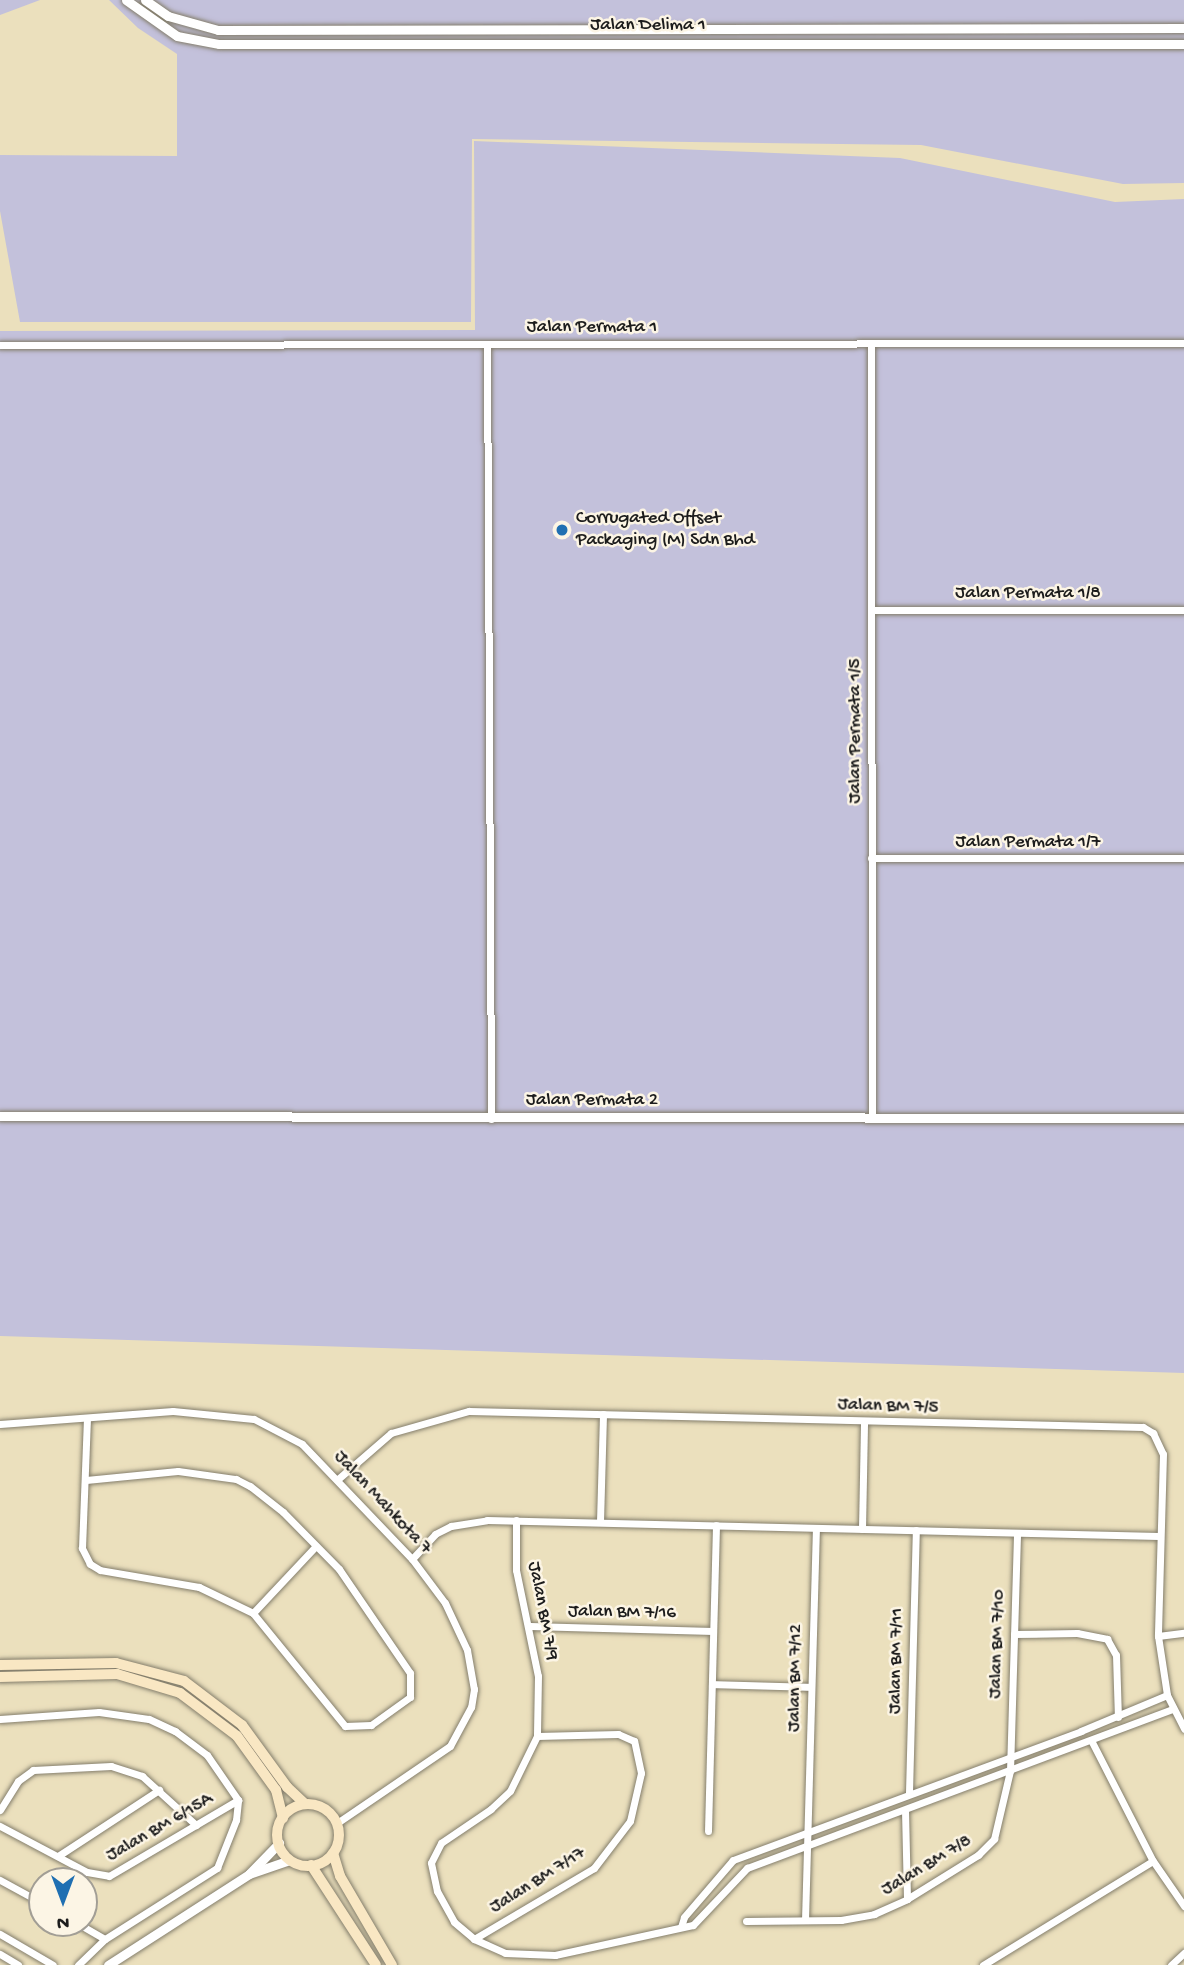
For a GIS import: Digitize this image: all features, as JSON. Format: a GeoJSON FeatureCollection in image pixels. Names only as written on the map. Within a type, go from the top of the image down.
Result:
{"type":"FeatureCollection","features":[{"type":"Feature","properties":{"kind":"main road"},"geometry":{"type":"LineString","coordinates":[[0,1665],[116,1663],[184,1681],[242,1725],[287,1787],[305,1804],[324,1808],[337,1823],[339,1839],[333,1853],[311,1865],[290,1860],[279,1843],[282,1818],[276,1790],[237,1736],[180,1693],[117,1674],[0,1677]]}},
{"type":"Feature","properties":{"kind":"main road"},"geometry":{"type":"LineString","coordinates":[[282,1818],[305,1804]]}},
{"type":"Feature","properties":{"kind":"main road"},"geometry":{"type":"LineString","coordinates":[[333,1853],[340,1876],[392,1965]]}},
{"type":"Feature","properties":{"kind":"main road"},"geometry":{"type":"LineString","coordinates":[[311,1865],[376,1965]]}},
{"type":"Feature","properties":{"kind":"street","name":"Jalan Delima 1"},"geometry":{"type":"LineString","coordinates":[[126,0],[177,36],[219,44],[1184,44]]}},
{"type":"Feature","properties":{"kind":"street","name":"Jalan Delima 1"},"geometry":{"type":"LineString","coordinates":[[145,0],[168,16],[218,30],[1184,28]]}},
{"type":"Feature","properties":{"kind":"street","name":"Jalan Permata 1"},"geometry":{"type":"LineString","coordinates":[[0,345],[1184,343]]}},
{"type":"Feature","properties":{"kind":"street"},"geometry":{"type":"LineString","coordinates":[[487,344],[491,1119]]}},
{"type":"Feature","properties":{"kind":"street","name":"Jalan Permata 1/5"},"geometry":{"type":"LineString","coordinates":[[871,344],[872,1118]]}},
{"type":"Feature","properties":{"kind":"street","name":"Jalan Permata 1/8"},"geometry":{"type":"LineString","coordinates":[[871,610],[1184,610]]}},
{"type":"Feature","properties":{"kind":"street","name":"Jalan Permata 1/7"},"geometry":{"type":"LineString","coordinates":[[872,858],[1184,858]]}},
{"type":"Feature","properties":{"kind":"street","name":"Jalan Permata 2"},"geometry":{"type":"LineString","coordinates":[[0,1116],[491,1119],[1184,1118]]}},
{"type":"Feature","properties":{"kind":"street","name":"Jalan Mahkota 7"},"geometry":{"type":"LineString","coordinates":[[0,1424],[203,1411],[254,1419],[302,1444],[412,1559],[445,1603],[467,1650],[474,1689],[471,1707],[450,1746],[337,1823]]}},
{"type":"Feature","properties":{"kind":"street","name":"Jalan BM 7/5"},"geometry":{"type":"LineString","coordinates":[[338,1479],[391,1433],[469,1411],[1146,1429],[1163,1454],[1158,1636],[1167,1695],[1184,1729]]}},
{"type":"Feature","properties":{"kind":"street"},"geometry":{"type":"LineString","coordinates":[[600,1522],[603,1415]]}},
{"type":"Feature","properties":{"kind":"street"},"geometry":{"type":"LineString","coordinates":[[86,1480],[178,1471],[236,1479],[284,1512],[376,1618],[410,1673],[412,1691],[407,1702],[371,1725],[354,1728],[338,1722],[253,1614],[186,1583],[100,1570],[90,1564],[82,1548],[87,1418]]}},
{"type":"Feature","properties":{"kind":"street"},"geometry":{"type":"LineString","coordinates":[[862,1529],[864,1422]]}},
{"type":"Feature","properties":{"kind":"street"},"geometry":{"type":"LineString","coordinates":[[412,1559],[435,1534],[451,1526],[516,1520],[1159,1536]]}},
{"type":"Feature","properties":{"kind":"street","name":"Jalan BM 7/9"},"geometry":{"type":"LineString","coordinates":[[516,1520],[516,1570],[530,1626],[538,1676],[537,1736],[510,1791],[491,1810],[441,1843],[434,1853],[432,1874],[444,1907],[474,1939],[505,1953],[538,1957],[681,1927]]}},
{"type":"Feature","properties":{"kind":"street"},"geometry":{"type":"LineString","coordinates":[[708,1831],[716,1525]]}},
{"type":"Feature","properties":{"kind":"street","name":"Jalan BM 7/12"},"geometry":{"type":"LineString","coordinates":[[806,1920],[816,1528]]}},
{"type":"Feature","properties":{"kind":"street","name":"Jalan BM 7/11"},"geometry":{"type":"LineString","coordinates":[[909,1792],[916,1530]]}},
{"type":"Feature","properties":{"kind":"street","name":"Jalan BM 7/10"},"geometry":{"type":"LineString","coordinates":[[1009,1757],[1017,1533]]}},
{"type":"Feature","properties":{"kind":"street"},"geometry":{"type":"LineString","coordinates":[[253,1614],[316,1546]]}},
{"type":"Feature","properties":{"kind":"street","name":"Jalan BM 7/16"},"geometry":{"type":"LineString","coordinates":[[530,1626],[713,1631]]}},
{"type":"Feature","properties":{"kind":"street"},"geometry":{"type":"LineString","coordinates":[[1014,1634],[1077,1633],[1107,1639],[1116,1655],[1118,1717]]}},
{"type":"Feature","properties":{"kind":"street"},"geometry":{"type":"LineString","coordinates":[[1158,1636],[1184,1633]]}},
{"type":"Feature","properties":{"kind":"street"},"geometry":{"type":"LineString","coordinates":[[712,1684],[811,1687]]}},
{"type":"Feature","properties":{"kind":"street"},"geometry":{"type":"LineString","coordinates":[[1167,1695],[1118,1717],[808,1829],[729,1863],[684,1917],[681,1927],[693,1925],[745,1869],[1092,1742],[1173,1709]]}},
{"type":"Feature","properties":{"kind":"street"},"geometry":{"type":"LineString","coordinates":[[0,1718],[99,1712],[149,1719],[175,1731],[207,1755],[238,1800],[236,1821],[217,1868],[105,1939],[78,1965]]}},
{"type":"Feature","properties":{"kind":"street","name":"Jalan BM 7/17"},"geometry":{"type":"LineString","coordinates":[[474,1939],[594,1868],[630,1821],[642,1773],[634,1741],[618,1734],[537,1736]]}},
{"type":"Feature","properties":{"kind":"street"},"geometry":{"type":"LineString","coordinates":[[1092,1742],[1153,1861],[1184,1906]]}},
{"type":"Feature","properties":{"kind":"street","name":"Jalan BM 7/8"},"geometry":{"type":"LineString","coordinates":[[746,1921],[806,1920],[874,1914],[907,1899],[978,1855],[994,1839],[1010,1771],[1009,1757]]}},
{"type":"Feature","properties":{"kind":"street"},"geometry":{"type":"LineString","coordinates":[[0,1810],[18,1781],[39,1768],[111,1766],[135,1772],[159,1790],[196,1825]]}},
{"type":"Feature","properties":{"kind":"street"},"geometry":{"type":"LineString","coordinates":[[58,1856],[159,1790]]}},
{"type":"Feature","properties":{"kind":"street","name":"Jalan BM 6/15A"},"geometry":{"type":"LineString","coordinates":[[0,1826],[91,1874],[112,1875],[238,1800]]}},
{"type":"Feature","properties":{"kind":"street"},"geometry":{"type":"LineString","coordinates":[[905,1810],[907,1899]]}},
{"type":"Feature","properties":{"kind":"street"},"geometry":{"type":"LineString","coordinates":[[108,1965],[248,1874],[279,1843]]}},
{"type":"Feature","properties":{"kind":"street"},"geometry":{"type":"LineString","coordinates":[[248,1874],[290,1860]]}},
{"type":"Feature","properties":{"kind":"street"},"geometry":{"type":"LineString","coordinates":[[983,1965],[1153,1861]]}},
{"type":"Feature","properties":{"kind":"street"},"geometry":{"type":"LineString","coordinates":[[0,1880],[28,1895]]}},
{"type":"Feature","properties":{"kind":"street"},"geometry":{"type":"LineString","coordinates":[[0,1934],[53,1965]]}},
{"type":"Feature","properties":{"kind":"street"},"geometry":{"type":"LineString","coordinates":[[98,1935],[105,1939]]}},
{"type":"Feature","properties":{"kind":"street"},"geometry":{"type":"LineString","coordinates":[[1171,1965],[1184,1953]]}},
{"type":"Feature","properties":{"kind":"street"},"geometry":{"type":"LineString","coordinates":[[0,1954],[18,1965]]}},
{"type":"Feature","properties":{"kind":"shaded area"},"geometry":{"type":"Polygon","coordinates":[[[0,0],[40,0],[0,15],[0,0]]]}},
{"type":"Feature","properties":{"kind":"shaded area"},"geometry":{"type":"Polygon","coordinates":[[[109,0],[1184,0],[1184,183],[1123,184],[921,145],[472,139],[471,322],[20,322],[0,211],[0,155],[177,156],[177,54],[138,28],[109,0]]]}},
{"type":"Feature","properties":{"kind":"shaded area"},"geometry":{"type":"Polygon","coordinates":[[[474,141],[900,158],[1115,202],[1184,199],[1184,1373],[0,1336],[0,331],[475,330],[474,141]]]}},
{"type":"Feature","properties":{"kind":"place","name":"Corrugated Offset Packaging (M) Sdn Bhd"},"geometry":{"type":"Point","coordinates":[562,530]}}]}
